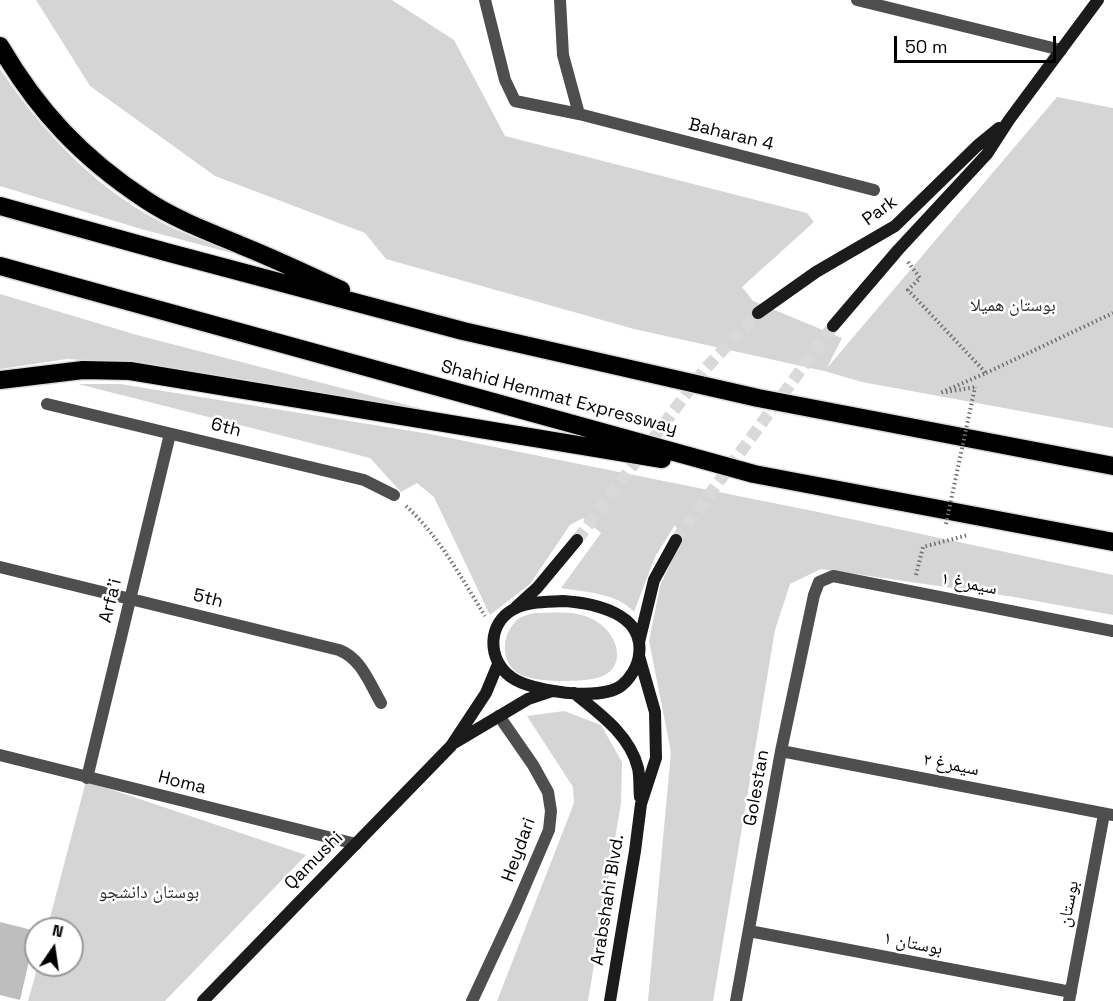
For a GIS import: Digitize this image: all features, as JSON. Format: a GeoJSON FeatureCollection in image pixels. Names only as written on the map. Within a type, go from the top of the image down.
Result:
{"type":"FeatureCollection","features":[{"type":"Feature","properties":{"kind":"highway"},"geometry":{"type":"LineString","coordinates":[[0,46],[18,77],[56,126],[100,168],[148,201],[198,227],[392,312]]}},
{"type":"Feature","properties":{"kind":"highway"},"geometry":{"type":"LineString","coordinates":[[0,206],[463,331],[758,398],[1113,466]]}},
{"type":"Feature","properties":{"kind":"highway","name":"Shahid Hemmat Expressway"},"geometry":{"type":"LineString","coordinates":[[0,266],[754,474],[1113,542]]}},
{"type":"Feature","properties":{"kind":"highway"},"geometry":{"type":"LineString","coordinates":[[0,380],[83,370],[130,371],[754,474]]}},
{"type":"Feature","properties":{"kind":"street","name":"Baharan 4"},"geometry":{"type":"LineString","coordinates":[[484,0],[505,80],[515,101],[579,114],[874,190]]}},
{"type":"Feature","properties":{"kind":"street"},"geometry":{"type":"LineString","coordinates":[[560,0],[563,55],[579,114]]}},
{"type":"Feature","properties":{"kind":"street"},"geometry":{"type":"LineString","coordinates":[[857,0],[1061,50]]}},
{"type":"Feature","properties":{"kind":"street","name":"Park"},"geometry":{"type":"LineString","coordinates":[[833,326],[898,250],[987,154],[1009,120],[1098,0]]}},
{"type":"Feature","properties":{"kind":"street","name":"Park"},"geometry":{"type":"LineString","coordinates":[[758,313],[816,272],[895,226],[977,146],[1009,120]]}},
{"type":"Feature","properties":{"kind":"street","name":"6th"},"geometry":{"type":"LineString","coordinates":[[47,404],[364,480],[394,495]]}},
{"type":"Feature","properties":{"kind":"street","name":"Arfa'i"},"geometry":{"type":"LineString","coordinates":[[87,778],[170,434]]}},
{"type":"Feature","properties":{"kind":"street"},"geometry":{"type":"LineString","coordinates":[[577,540],[537,588],[500,621],[495,632],[493,643],[498,664],[511,678],[529,686],[574,693],[608,691],[621,686],[636,667],[654,580],[676,540]]}},
{"type":"Feature","properties":{"kind":"street","name":"5th"},"geometry":{"type":"LineString","coordinates":[[0,567],[349,654],[357,662],[381,703]]}},
{"type":"Feature","properties":{"kind":"street","name":"سیمرغ ۱"},"geometry":{"type":"LineString","coordinates":[[819,582],[834,576],[1113,631]]}},
{"type":"Feature","properties":{"kind":"street","name":"Golestan"},"geometry":{"type":"LineString","coordinates":[[736,1001],[782,751],[814,595],[819,582]]}},
{"type":"Feature","properties":{"kind":"street"},"geometry":{"type":"LineString","coordinates":[[516,608],[541,602],[563,601],[596,605],[611,610],[625,620],[634,630],[639,648]]}},
{"type":"Feature","properties":{"kind":"street","name":"Arabshahi Blvd."},"geometry":{"type":"LineString","coordinates":[[610,1001],[641,804],[656,758],[655,712],[639,648]]}},
{"type":"Feature","properties":{"kind":"street","name":"Qamushi"},"geometry":{"type":"LineString","coordinates":[[203,1001],[451,746],[494,680],[498,664]]}},
{"type":"Feature","properties":{"kind":"street","name":"Qamushi"},"geometry":{"type":"LineString","coordinates":[[451,746],[528,699],[552,691]]}},
{"type":"Feature","properties":{"kind":"street","name":"Arabshahi Blvd."},"geometry":{"type":"LineString","coordinates":[[574,693],[609,720],[627,744],[637,767],[641,804]]}},
{"type":"Feature","properties":{"kind":"street","name":"Heydari"},"geometry":{"type":"LineString","coordinates":[[472,1001],[549,830],[551,811],[548,792],[500,716]]}},
{"type":"Feature","properties":{"kind":"street","name":"سیمرغ ۲"},"geometry":{"type":"LineString","coordinates":[[782,751],[1109,815]]}},
{"type":"Feature","properties":{"kind":"street","name":"Homa"},"geometry":{"type":"LineString","coordinates":[[0,755],[356,844]]}},
{"type":"Feature","properties":{"kind":"street","name":"بوستان"},"geometry":{"type":"LineString","coordinates":[[1070,996],[1109,815]]}},
{"type":"Feature","properties":{"kind":"street","name":"بوستان ۱"},"geometry":{"type":"LineString","coordinates":[[749,931],[1070,996]]}},
{"type":"Feature","properties":{"kind":"path"},"geometry":{"type":"LineString","coordinates":[[898,250],[920,278],[908,290],[986,373]]}},
{"type":"Feature","properties":{"kind":"path"},"geometry":{"type":"LineString","coordinates":[[946,524],[975,387],[940,393],[1113,313]]}},
{"type":"Feature","properties":{"kind":"path"},"geometry":{"type":"LineString","coordinates":[[394,495],[418,517],[452,563],[495,632]]}},
{"type":"Feature","properties":{"kind":"path"},"geometry":{"type":"LineString","coordinates":[[912,591],[923,547],[969,535]]}},
{"type":"Feature","properties":{"kind":"green space","name":"بوستان همیلا"},"geometry":{"type":"Polygon","coordinates":[[[36,0],[392,0],[454,40],[505,136],[807,213],[814,222],[742,287],[753,301],[842,338],[827,368],[1057,97],[1113,108],[1113,428],[862,382],[824,371],[634,329],[386,259],[365,233],[215,176],[90,86],[36,0]]]}},
{"type":"Feature","properties":{"kind":"green space"},"geometry":{"type":"Polygon","coordinates":[[[0,69],[51,134],[90,173],[111,190],[168,226],[251,258],[141,229],[0,186],[0,69]]]}},
{"type":"Feature","properties":{"kind":"green space"},"geometry":{"type":"Polygon","coordinates":[[[0,294],[137,335],[434,412],[131,363],[67,359],[0,369],[0,294]]]}},
{"type":"Feature","properties":{"kind":"green space"},"geometry":{"type":"Polygon","coordinates":[[[78,384],[120,384],[430,434],[818,512],[1113,575],[1113,615],[1014,597],[821,569],[790,584],[775,630],[713,1001],[648,1001],[671,752],[649,641],[660,586],[682,543],[675,525],[655,557],[634,612],[610,597],[561,588],[601,533],[583,518],[570,525],[530,584],[490,615],[434,497],[417,483],[401,492],[370,458],[78,384]]]}},
{"type":"Feature","properties":{"kind":"green space"},"geometry":{"type":"Polygon","coordinates":[[[535,613],[577,614],[600,624],[614,641],[617,651],[617,660],[613,669],[605,675],[592,679],[574,681],[541,680],[516,672],[507,660],[506,638],[518,619],[535,613]]]}},
{"type":"Feature","properties":{"kind":"green space"},"geometry":{"type":"Polygon","coordinates":[[[564,711],[601,725],[622,762],[621,803],[588,1001],[497,1001],[574,803],[573,787],[527,716],[564,711]]]}},
{"type":"Feature","properties":{"kind":"green space","name":"بوستان دانشجو"},"geometry":{"type":"Polygon","coordinates":[[[86,781],[306,855],[165,1001],[28,1001],[35,977],[84,977],[84,917],[50,917],[86,781]]]}},
{"type":"Feature","properties":{"kind":"building"},"geometry":{"type":"Polygon","coordinates":[[[0,922],[24,928],[25,977],[20,1000],[0,995],[0,922]]]}},
{"type":"Feature","properties":{"kind":"tunnel"},"geometry":{"type":"LineString","coordinates":[[577,540],[705,369],[758,313]]}},
{"type":"Feature","properties":{"kind":"tunnel"},"geometry":{"type":"LineString","coordinates":[[676,540],[833,326]]}}]}
